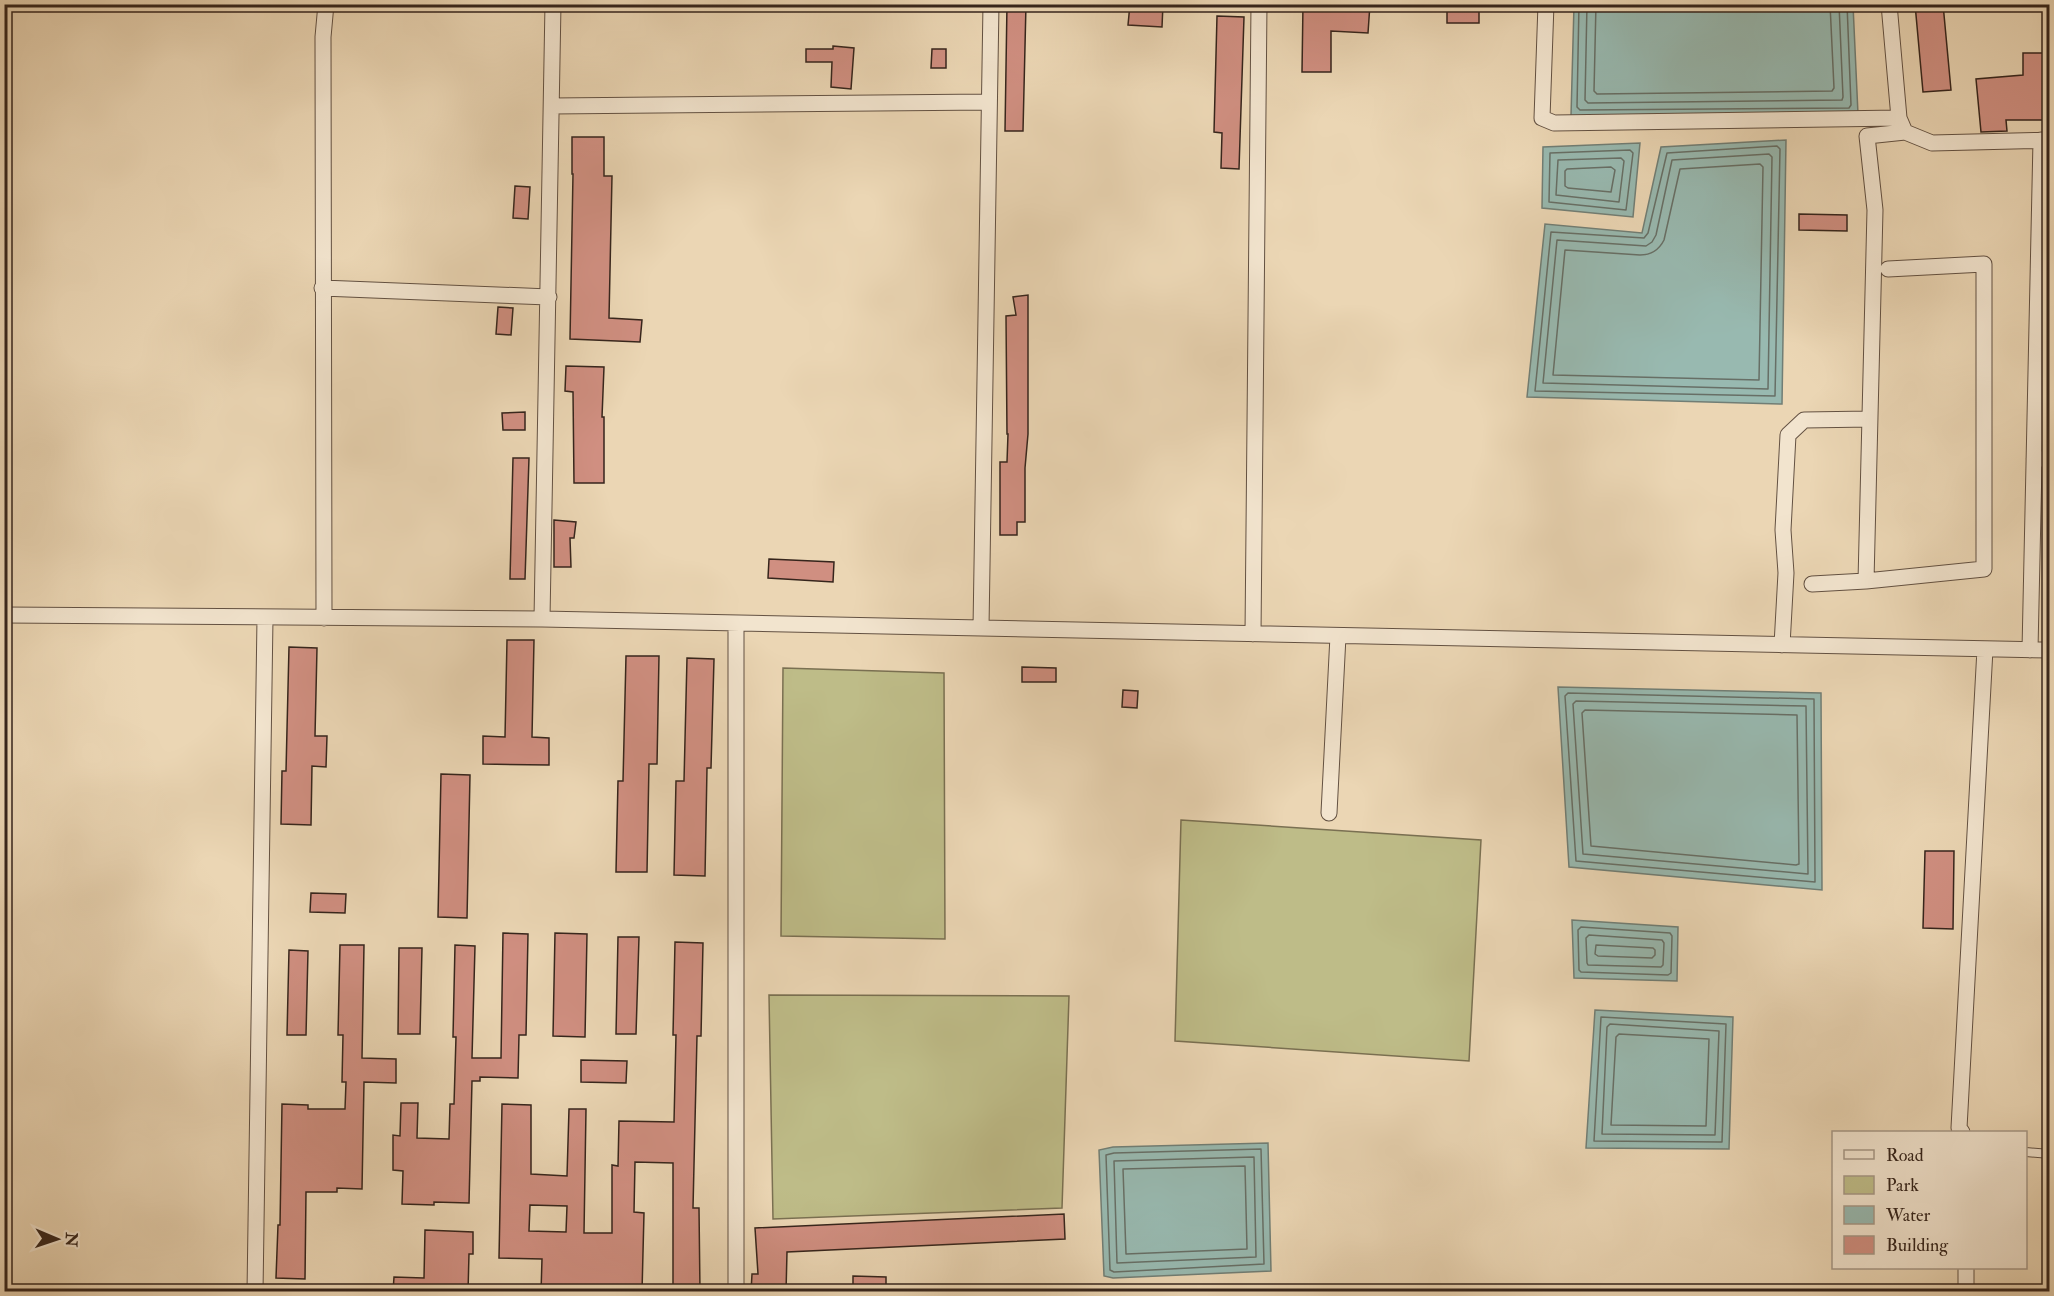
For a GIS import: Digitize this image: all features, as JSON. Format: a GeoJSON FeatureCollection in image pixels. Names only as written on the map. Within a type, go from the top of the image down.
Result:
{"type":"FeatureCollection","features":[{"type":"Feature","properties":{"kind":"street"},"geometry":{"type":"LineString","coordinates":[[324,618],[322,288],[323,37],[326,4]]}},
{"type":"Feature","properties":{"kind":"street"},"geometry":{"type":"LineString","coordinates":[[542,619],[553,4]]}},
{"type":"Feature","properties":{"kind":"street"},"geometry":{"type":"LineString","coordinates":[[981,628],[991,4]]}},
{"type":"Feature","properties":{"kind":"street"},"geometry":{"type":"LineString","coordinates":[[1253,634],[1259,4]]}},
{"type":"Feature","properties":{"kind":"street"},"geometry":{"type":"LineString","coordinates":[[1546,4],[1542,118],[1554,123],[1902,125],[1932,143],[2045,140],[2030,650]]}},
{"type":"Feature","properties":{"kind":"street"},"geometry":{"type":"LineString","coordinates":[[1889,4],[1902,125]]}},
{"type":"Feature","properties":{"kind":"street"},"geometry":{"type":"LineString","coordinates":[[552,106],[989,102]]}},
{"type":"Feature","properties":{"kind":"street"},"geometry":{"type":"LineString","coordinates":[[1866,581],[1875,210],[1867,136],[1902,125]]}},
{"type":"Feature","properties":{"kind":"street"},"geometry":{"type":"LineString","coordinates":[[1812,584],[1866,581],[1984,568],[1984,264],[1888,269]]}},
{"type":"Feature","properties":{"kind":"street"},"geometry":{"type":"LineString","coordinates":[[322,288],[549,297]]}},
{"type":"Feature","properties":{"kind":"street"},"geometry":{"type":"LineString","coordinates":[[1782,645],[1786,573],[1783,530],[1788,435],[1804,420],[1870,419]]}},
{"type":"Feature","properties":{"kind":"street"},"geometry":{"type":"LineString","coordinates":[[2034,459],[2049,459]]}},
{"type":"Feature","properties":{"kind":"street"},"geometry":{"type":"LineString","coordinates":[[4,615],[542,619],[2049,650]]}},
{"type":"Feature","properties":{"kind":"street"},"geometry":{"type":"LineString","coordinates":[[255,1292],[265,618]]}},
{"type":"Feature","properties":{"kind":"street"},"geometry":{"type":"LineString","coordinates":[[736,624],[736,1292]]}},
{"type":"Feature","properties":{"kind":"street"},"geometry":{"type":"LineString","coordinates":[[1329,813],[1338,636]]}},
{"type":"Feature","properties":{"kind":"street"},"geometry":{"type":"LineString","coordinates":[[1961,1131],[1959,1128],[1985,649]]}},
{"type":"Feature","properties":{"kind":"street"},"geometry":{"type":"LineString","coordinates":[[1966,1269],[1966,1292]]}},
{"type":"Feature","properties":{"kind":"lane"},"geometry":{"type":"LineString","coordinates":[[2027,1152],[2049,1154]]}},
{"type":"Feature","properties":{"kind":"green space"},"geometry":{"type":"Polygon","coordinates":[[[783,668],[944,673],[945,939],[781,936],[783,668]]]}},
{"type":"Feature","properties":{"kind":"green space"},"geometry":{"type":"Polygon","coordinates":[[[1181,820],[1481,840],[1469,1061],[1175,1041],[1181,820]]]}},
{"type":"Feature","properties":{"kind":"green space"},"geometry":{"type":"Polygon","coordinates":[[[769,995],[1069,996],[1062,1208],[773,1219],[769,995]]]}},
{"type":"Feature","properties":{"kind":"water"},"geometry":{"type":"Polygon","coordinates":[[[1574,5],[1853,5],[1858,114],[1571,116],[1574,5]]]}},
{"type":"Feature","properties":{"kind":"water"},"geometry":{"type":"Polygon","coordinates":[[[1786,140],[1782,404],[1527,397],[1545,224],[1642,233],[1661,147],[1786,140]]]}},
{"type":"Feature","properties":{"kind":"water"},"geometry":{"type":"Polygon","coordinates":[[[1640,143],[1633,217],[1542,208],[1543,147],[1640,143]]]}},
{"type":"Feature","properties":{"kind":"water"},"geometry":{"type":"Polygon","coordinates":[[[1558,687],[1821,693],[1822,890],[1569,867],[1558,687]]]}},
{"type":"Feature","properties":{"kind":"water"},"geometry":{"type":"Polygon","coordinates":[[[1572,920],[1678,927],[1677,981],[1574,978],[1572,920]]]}},
{"type":"Feature","properties":{"kind":"water"},"geometry":{"type":"Polygon","coordinates":[[[1595,1010],[1733,1017],[1729,1149],[1586,1148],[1595,1010]]]}},
{"type":"Feature","properties":{"kind":"water"},"geometry":{"type":"Polygon","coordinates":[[[1268,1143],[1271,1271],[1113,1278],[1104,1276],[1099,1150],[1113,1147],[1268,1143]]]}},
{"type":"Feature","properties":{"kind":"building"},"geometry":{"type":"Polygon","coordinates":[[[1007,4],[1026,4],[1023,131],[1005,131],[1007,4]]]}},
{"type":"Feature","properties":{"kind":"building"},"geometry":{"type":"Polygon","coordinates":[[[1130,4],[1163,4],[1162,27],[1128,25],[1130,4]]]}},
{"type":"Feature","properties":{"kind":"building"},"geometry":{"type":"Polygon","coordinates":[[[1303,4],[1370,4],[1368,33],[1331,31],[1331,72],[1302,72],[1303,4]]]}},
{"type":"Feature","properties":{"kind":"building"},"geometry":{"type":"Polygon","coordinates":[[[1447,4],[1479,4],[1479,23],[1447,23],[1447,4]]]}},
{"type":"Feature","properties":{"kind":"building"},"geometry":{"type":"Polygon","coordinates":[[[1915,4],[1943,4],[1951,90],[1923,92],[1915,4]]]}},
{"type":"Feature","properties":{"kind":"building"},"geometry":{"type":"Polygon","coordinates":[[[1217,16],[1244,17],[1239,169],[1221,168],[1222,133],[1214,132],[1217,16]]]}},
{"type":"Feature","properties":{"kind":"building"},"geometry":{"type":"Polygon","coordinates":[[[833,46],[854,48],[851,89],[831,87],[832,62],[806,62],[806,49],[833,49],[833,46]]]}},
{"type":"Feature","properties":{"kind":"building"},"geometry":{"type":"Polygon","coordinates":[[[932,49],[946,49],[946,68],[931,68],[932,49]]]}},
{"type":"Feature","properties":{"kind":"building"},"geometry":{"type":"Polygon","coordinates":[[[2023,53],[2044,53],[2043,120],[2006,120],[2007,131],[1981,132],[1976,79],[2023,75],[2023,53]]]}},
{"type":"Feature","properties":{"kind":"building"},"geometry":{"type":"Polygon","coordinates":[[[572,137],[604,137],[604,176],[612,176],[609,318],[642,320],[640,342],[570,339],[572,137]]]}},
{"type":"Feature","properties":{"kind":"building"},"geometry":{"type":"Polygon","coordinates":[[[515,186],[530,187],[528,219],[513,218],[515,186]]]}},
{"type":"Feature","properties":{"kind":"building"},"geometry":{"type":"Polygon","coordinates":[[[1799,214],[1847,215],[1847,231],[1799,230],[1799,214]]]}},
{"type":"Feature","properties":{"kind":"building"},"geometry":{"type":"Polygon","coordinates":[[[1028,295],[1028,434],[1025,468],[1025,522],[1017,522],[1017,535],[1000,535],[1000,462],[1007,462],[1008,434],[1006,316],[1016,315],[1013,297],[1028,295]]]}},
{"type":"Feature","properties":{"kind":"building"},"geometry":{"type":"Polygon","coordinates":[[[498,307],[513,308],[511,335],[496,334],[498,307]]]}},
{"type":"Feature","properties":{"kind":"building"},"geometry":{"type":"Polygon","coordinates":[[[566,366],[604,367],[602,417],[604,417],[604,483],[574,483],[573,392],[565,391],[566,366]]]}},
{"type":"Feature","properties":{"kind":"building"},"geometry":{"type":"Polygon","coordinates":[[[525,412],[525,430],[503,430],[502,413],[525,412]]]}},
{"type":"Feature","properties":{"kind":"building"},"geometry":{"type":"Polygon","coordinates":[[[513,458],[529,458],[525,579],[510,579],[513,458]]]}},
{"type":"Feature","properties":{"kind":"building"},"geometry":{"type":"Polygon","coordinates":[[[554,520],[576,522],[574,538],[570,538],[571,567],[554,567],[554,520]]]}},
{"type":"Feature","properties":{"kind":"building"},"geometry":{"type":"Polygon","coordinates":[[[769,559],[834,562],[833,582],[768,578],[769,559]]]}},
{"type":"Feature","properties":{"kind":"building"},"geometry":{"type":"Polygon","coordinates":[[[507,640],[534,640],[532,737],[549,738],[549,765],[483,764],[483,736],[505,737],[507,640]]]}},
{"type":"Feature","properties":{"kind":"building"},"geometry":{"type":"Polygon","coordinates":[[[289,647],[317,648],[315,736],[327,736],[326,767],[312,766],[311,825],[281,824],[282,771],[286,771],[289,647]]]}},
{"type":"Feature","properties":{"kind":"building"},"geometry":{"type":"Polygon","coordinates":[[[626,656],[659,656],[657,764],[649,764],[647,872],[616,872],[618,781],[623,781],[626,656]]]}},
{"type":"Feature","properties":{"kind":"building"},"geometry":{"type":"Polygon","coordinates":[[[687,658],[714,659],[711,768],[707,768],[705,876],[674,875],[676,781],[684,781],[687,658]]]}},
{"type":"Feature","properties":{"kind":"building"},"geometry":{"type":"Polygon","coordinates":[[[1022,667],[1056,668],[1056,682],[1022,682],[1022,667]]]}},
{"type":"Feature","properties":{"kind":"building"},"geometry":{"type":"Polygon","coordinates":[[[1123,690],[1138,691],[1137,708],[1122,707],[1123,690]]]}},
{"type":"Feature","properties":{"kind":"building"},"geometry":{"type":"Polygon","coordinates":[[[441,774],[470,775],[467,918],[438,917],[441,774]]]}},
{"type":"Feature","properties":{"kind":"building"},"geometry":{"type":"Polygon","coordinates":[[[1925,851],[1954,851],[1953,929],[1923,928],[1925,851]]]}},
{"type":"Feature","properties":{"kind":"building"},"geometry":{"type":"Polygon","coordinates":[[[311,893],[346,894],[345,913],[310,912],[311,893]]]}},
{"type":"Feature","properties":{"kind":"building"},"geometry":{"type":"Polygon","coordinates":[[[503,933],[528,934],[526,1035],[519,1035],[518,1078],[480,1077],[480,1081],[472,1081],[469,1203],[402,1204],[403,1171],[393,1170],[393,1135],[400,1136],[401,1103],[418,1103],[417,1138],[449,1139],[450,1104],[454,1104],[455,945],[475,946],[472,1058],[501,1058],[503,933]]]}},
{"type":"Feature","properties":{"kind":"building"},"geometry":{"type":"Polygon","coordinates":[[[555,933],[587,934],[585,1037],[553,1036],[555,933]]]}},
{"type":"Feature","properties":{"kind":"building"},"geometry":{"type":"Polygon","coordinates":[[[618,937],[639,937],[636,1034],[616,1034],[618,937]]]}},
{"type":"Feature","properties":{"kind":"building"},"geometry":{"type":"Polygon","coordinates":[[[675,942],[703,943],[701,1036],[697,1036],[693,1208],[699,1208],[700,1292],[673,1292],[673,1163],[635,1162],[634,1212],[644,1213],[642,1292],[541,1292],[542,1259],[499,1258],[502,1104],[531,1105],[531,1174],[567,1176],[569,1109],[586,1109],[584,1233],[612,1233],[612,1165],[618,1166],[619,1121],[674,1122],[676,1035],[673,1035],[675,942]],[[530,1205],[529,1231],[566,1232],[567,1206],[530,1205]]]}},
{"type":"Feature","properties":{"kind":"building"},"geometry":{"type":"Polygon","coordinates":[[[340,945],[364,945],[362,1058],[396,1059],[396,1083],[364,1082],[362,1189],[337,1188],[337,1192],[306,1192],[305,1279],[276,1278],[278,1225],[280,1225],[282,1104],[308,1105],[308,1109],[345,1109],[346,1082],[342,1082],[343,1035],[338,1035],[340,945]]]}},
{"type":"Feature","properties":{"kind":"building"},"geometry":{"type":"Polygon","coordinates":[[[399,948],[422,948],[420,1034],[398,1034],[399,948]]]}},
{"type":"Feature","properties":{"kind":"building"},"geometry":{"type":"Polygon","coordinates":[[[289,950],[308,951],[306,1035],[287,1035],[289,950]]]}},
{"type":"Feature","properties":{"kind":"building"},"geometry":{"type":"Polygon","coordinates":[[[581,1060],[627,1061],[626,1083],[581,1082],[581,1060]]]}},
{"type":"Feature","properties":{"kind":"building"},"geometry":{"type":"Polygon","coordinates":[[[1064,1214],[1065,1239],[787,1252],[786,1292],[751,1292],[752,1274],[758,1274],[755,1228],[1064,1214]]]}},
{"type":"Feature","properties":{"kind":"building"},"geometry":{"type":"Polygon","coordinates":[[[425,1230],[473,1232],[473,1254],[469,1254],[468,1292],[393,1292],[394,1277],[424,1278],[425,1230]]]}},
{"type":"Feature","properties":{"kind":"building"},"geometry":{"type":"Polygon","coordinates":[[[853,1276],[886,1277],[886,1292],[853,1292],[853,1276]]]}}]}
